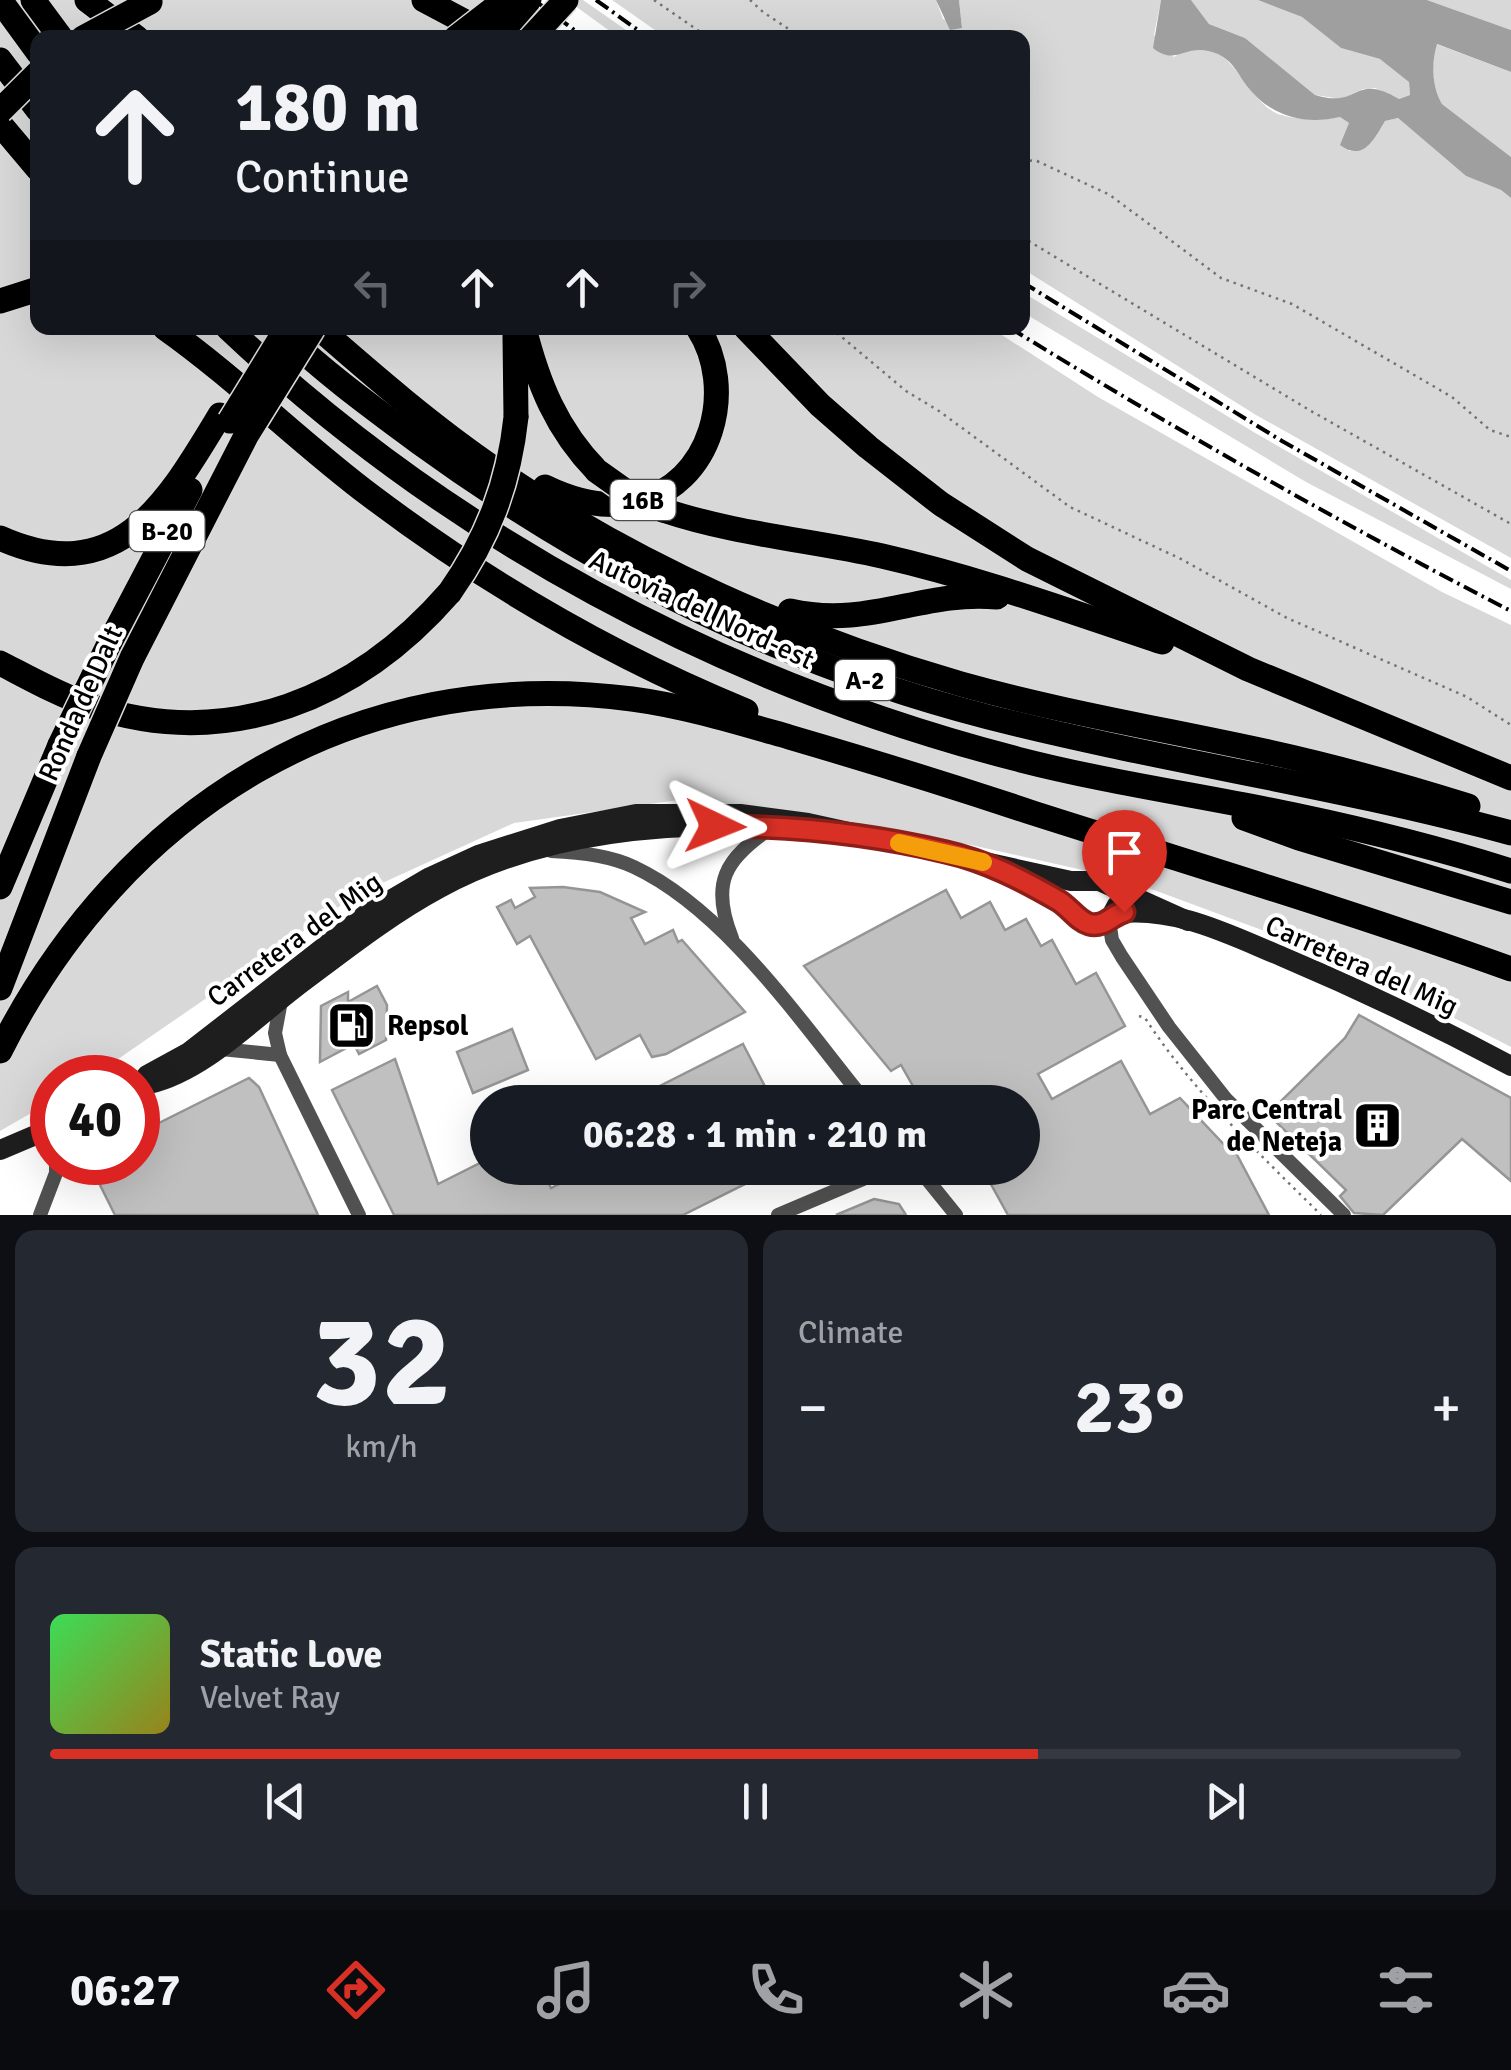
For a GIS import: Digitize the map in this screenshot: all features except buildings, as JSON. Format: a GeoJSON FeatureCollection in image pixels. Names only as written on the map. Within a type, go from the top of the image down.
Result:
{"type":"FeatureCollection","features":[{"type":"Feature","properties":{"kind":"highway"},"geometry":{"type":"LineString","coordinates":[[0,0],[30,41]]}},
{"type":"Feature","properties":{"kind":"highway"},"geometry":{"type":"LineString","coordinates":[[34,0],[55,30]]}},
{"type":"Feature","properties":{"kind":"highway"},"geometry":{"type":"LineString","coordinates":[[87,0],[126,30]]}},
{"type":"Feature","properties":{"kind":"highway"},"geometry":{"type":"LineString","coordinates":[[424,0],[483,30]]}},
{"type":"Feature","properties":{"kind":"highway"},"geometry":{"type":"LineString","coordinates":[[466,30],[505,0]]}},
{"type":"Feature","properties":{"kind":"highway"},"geometry":{"type":"LineString","coordinates":[[503,30],[529,0]]}},
{"type":"Feature","properties":{"kind":"highway"},"geometry":{"type":"LineString","coordinates":[[538,30],[566,0]]}},
{"type":"Feature","properties":{"kind":"highway"},"geometry":{"type":"LineString","coordinates":[[561,30],[582,0]]}},
{"type":"Feature","properties":{"kind":"highway"},"geometry":{"type":"LineString","coordinates":[[98,30],[153,1]]}},
{"type":"Feature","properties":{"kind":"highway"},"geometry":{"type":"LineString","coordinates":[[0,60],[30,99]]}},
{"type":"Feature","properties":{"kind":"highway"},"geometry":{"type":"LineString","coordinates":[[0,111],[30,80]]}},
{"type":"Feature","properties":{"kind":"highway"},"geometry":{"type":"LineString","coordinates":[[0,124],[30,160]]}},
{"type":"Feature","properties":{"kind":"highway"},"geometry":{"type":"LineString","coordinates":[[0,301],[30,292]]}},
{"type":"Feature","properties":{"kind":"highway"},"geometry":{"type":"LineString","coordinates":[[171,335],[245,429],[480,572],[605,644],[722,702],[886,765]]}},
{"type":"Feature","properties":{"kind":"highway"},"geometry":{"type":"LineString","coordinates":[[184,335],[245,429]]}},
{"type":"Feature","properties":{"kind":"highway","name":"Autovia del Nord-est"},"geometry":{"type":"LineString","coordinates":[[236,335],[382,457],[500,539],[682,638],[803,691],[964,745],[1098,778],[1351,828],[1511,870]]}},
{"type":"Feature","properties":{"kind":"highway"},"geometry":{"type":"LineString","coordinates":[[245,429],[274,335]]}},
{"type":"Feature","properties":{"kind":"highway","name":"Autovia del Nord-est"},"geometry":{"type":"LineString","coordinates":[[284,335],[450,465],[573,544],[663,594],[808,659],[986,716],[1511,833]]}},
{"type":"Feature","properties":{"kind":"highway","name":"B-20"},"geometry":{"type":"LineString","coordinates":[[245,429],[285,335]]}},
{"type":"Feature","properties":{"kind":"highway","name":"B-20"},"geometry":{"type":"LineString","coordinates":[[0,887],[108,644],[245,429],[311,335]]}},
{"type":"Feature","properties":{"kind":"highway"},"geometry":{"type":"LineString","coordinates":[[0,538],[42,552],[65,553],[114,542],[130,534],[245,429],[321,335]]}},
{"type":"Feature","properties":{"kind":"highway"},"geometry":{"type":"LineString","coordinates":[[325,335],[493,468],[554,507],[685,577],[833,641],[962,684],[1362,775],[1511,819]]}},
{"type":"Feature","properties":{"kind":"highway"},"geometry":{"type":"LineString","coordinates":[[0,663],[91,706],[170,721],[246,716],[286,707],[354,677],[404,641],[450,592],[478,550],[500,500],[516,417],[514,335]]}},
{"type":"Feature","properties":{"kind":"highway"},"geometry":{"type":"LineString","coordinates":[[526,335],[552,412],[570,441],[597,471],[628,493],[663,510],[712,524],[930,568],[1248,669]]}},
{"type":"Feature","properties":{"kind":"highway","name":"16B"},"geometry":{"type":"LineString","coordinates":[[451,436],[575,499],[614,505],[656,495],[688,470],[700,455],[714,422],[718,384],[715,364],[701,335]]}},
{"type":"Feature","properties":{"kind":"highway"},"geometry":{"type":"LineString","coordinates":[[753,335],[820,405],[940,504],[982,532],[1070,582],[1248,669],[1511,778]]}},
{"type":"Feature","properties":{"kind":"highway","name":"Ronda de Dalt"},"geometry":{"type":"LineString","coordinates":[[0,988],[89,756],[132,658],[245,429]]}},
{"type":"Feature","properties":{"kind":"highway"},"geometry":{"type":"LineString","coordinates":[[685,577],[760,603],[814,616],[864,616],[938,599],[978,596],[1085,616]]}},
{"type":"Feature","properties":{"kind":"highway"},"geometry":{"type":"LineString","coordinates":[[0,654],[44,686]]}},
{"type":"Feature","properties":{"kind":"highway"},"geometry":{"type":"LineString","coordinates":[[0,1051],[31,993],[101,896],[139,857],[201,806],[243,778],[306,746],[364,723],[436,704],[536,694],[613,696],[705,714],[886,765],[1511,966]]}},
{"type":"Feature","properties":{"kind":"highway"},"geometry":{"type":"LineString","coordinates":[[1178,794],[1299,838],[1511,902]]}},
{"type":"Feature","properties":{"kind":"street","name":"Carretera del Mig"},"geometry":{"type":"LineString","coordinates":[[160,1068],[188,1052],[365,915],[430,877],[521,840],[636,814],[675,812],[808,822],[1085,883]]}},
{"type":"Feature","properties":{"kind":"street","name":"Carretera del Mig"},"geometry":{"type":"LineString","coordinates":[[160,1080],[181,1074],[388,919],[442,886],[476,871],[536,851],[634,830],[715,826],[846,833]]}},
{"type":"Feature","properties":{"kind":"street"},"geometry":{"type":"LineString","coordinates":[[734,943],[721,903],[727,869],[744,846],[771,828]]}},
{"type":"Feature","properties":{"kind":"street"},"geometry":{"type":"LineString","coordinates":[[536,851],[577,852],[633,866],[682,897],[734,943],[852,1085]]}},
{"type":"Feature","properties":{"kind":"street","name":"Carretera del Mig"},"geometry":{"type":"LineString","coordinates":[[992,865],[1074,911]]}},
{"type":"Feature","properties":{"kind":"street"},"geometry":{"type":"LineString","coordinates":[[1112,917],[1090,924],[1074,911],[1074,895],[1085,883],[1100,881],[1112,888],[1118,904],[1112,917],[1112,940],[1205,1074],[1344,1215]]}},
{"type":"Feature","properties":{"kind":"street","name":"Carretera del Mig"},"geometry":{"type":"LineString","coordinates":[[1112,888],[1333,978],[1511,1066]]}},
{"type":"Feature","properties":{"kind":"street","name":"Carretera del Mig"},"geometry":{"type":"LineString","coordinates":[[1112,917],[1146,912],[1188,920]]}},
{"type":"Feature","properties":{"kind":"street"},"geometry":{"type":"LineString","coordinates":[[281,999],[275,1023],[280,1055],[359,1215]]}},
{"type":"Feature","properties":{"kind":"street"},"geometry":{"type":"LineString","coordinates":[[188,1052],[216,1049],[280,1055]]}},
{"type":"Feature","properties":{"kind":"street"},"geometry":{"type":"LineString","coordinates":[[0,1150],[30,1139]]}},
{"type":"Feature","properties":{"kind":"street"},"geometry":{"type":"LineString","coordinates":[[40,1215],[51,1185]]}},
{"type":"Feature","properties":{"kind":"street"},"geometry":{"type":"LineString","coordinates":[[778,1215],[849,1185]]}},
{"type":"Feature","properties":{"kind":"street"},"geometry":{"type":"LineString","coordinates":[[932,1185],[956,1215]]}},
{"type":"Feature","properties":{"kind":"path"},"geometry":{"type":"LineString","coordinates":[[654,0],[697,30]]}},
{"type":"Feature","properties":{"kind":"path"},"geometry":{"type":"LineString","coordinates":[[750,0],[790,30]]}},
{"type":"Feature","properties":{"kind":"path"},"geometry":{"type":"LineString","coordinates":[[1030,160],[1110,195],[1221,278],[1292,304],[1452,398],[1490,430],[1511,437]]}},
{"type":"Feature","properties":{"kind":"path"},"geometry":{"type":"LineString","coordinates":[[1030,242],[1311,412],[1511,524]]}},
{"type":"Feature","properties":{"kind":"path"},"geometry":{"type":"LineString","coordinates":[[839,335],[906,391],[1070,507],[1181,559],[1286,618],[1467,697],[1511,726]]}},
{"type":"Feature","properties":{"kind":"shaded area"},"geometry":{"type":"Polygon","coordinates":[[[0,0],[516,0],[557,30],[30,30],[30,335],[1002,335],[1098,397],[1442,592],[1511,625],[1511,1047],[1337,958],[1127,880],[971,845],[686,799],[514,823],[356,895],[124,1055],[30,1055],[30,1114],[0,1131],[0,0]]]}},
{"type":"Feature","properties":{"kind":"shaded area"},"geometry":{"type":"Polygon","coordinates":[[[567,0],[583,0],[626,30],[608,30],[567,0]]]}},
{"type":"Feature","properties":{"kind":"shaded area"},"geometry":{"type":"Polygon","coordinates":[[[612,0],[936,0],[943,19],[962,27],[959,0],[1161,0],[1154,35],[1174,57],[1193,49],[1209,49],[1222,56],[1265,106],[1278,114],[1309,119],[1340,117],[1349,123],[1349,151],[1367,146],[1385,121],[1398,118],[1466,176],[1511,198],[1511,558],[1256,415],[1030,273],[1030,30],[655,30],[612,0]]]}},
{"type":"Feature","properties":{"kind":"shaded area"},"geometry":{"type":"Polygon","coordinates":[[[936,0],[959,0],[962,28],[950,30],[936,0]]]}},
{"type":"Feature","properties":{"kind":"shaded area"},"geometry":{"type":"Polygon","coordinates":[[[1161,0],[1191,0],[1209,24],[1245,38],[1315,95],[1327,98],[1367,89],[1381,90],[1399,99],[1410,95],[1409,82],[1380,59],[1341,48],[1302,17],[1258,0],[1427,0],[1511,30],[1511,72],[1437,44],[1433,67],[1442,104],[1511,157],[1511,198],[1466,176],[1398,118],[1385,121],[1361,150],[1348,150],[1340,145],[1349,123],[1340,117],[1299,119],[1274,110],[1218,54],[1198,50],[1176,55],[1161,53],[1153,48],[1161,0]]]}},
{"type":"Feature","properties":{"kind":"shaded area"},"geometry":{"type":"Polygon","coordinates":[[[1191,0],[1258,0],[1302,17],[1341,48],[1380,59],[1401,73],[1409,82],[1410,95],[1399,99],[1375,88],[1341,99],[1315,95],[1245,38],[1209,24],[1191,0]]]}},
{"type":"Feature","properties":{"kind":"shaded area"},"geometry":{"type":"Polygon","coordinates":[[[1427,0],[1511,0],[1511,30],[1427,0]]]}},
{"type":"Feature","properties":{"kind":"shaded area"},"geometry":{"type":"Polygon","coordinates":[[[1436,44],[1511,72],[1511,157],[1442,104],[1433,75],[1436,44]]]}},
{"type":"Feature","properties":{"kind":"shaded area"},"geometry":{"type":"Polygon","coordinates":[[[1030,297],[1257,434],[1511,580],[1511,589],[1306,482],[1030,317],[1030,297]]]}},
{"type":"Feature","properties":{"kind":"railway"},"geometry":{"type":"LineString","coordinates":[[534,0],[574,30]]}},
{"type":"Feature","properties":{"kind":"railway"},"geometry":{"type":"LineString","coordinates":[[596,0],[638,30]]}},
{"type":"Feature","properties":{"kind":"railway"},"geometry":{"type":"LineString","coordinates":[[1030,287],[1282,441],[1511,571]]}},
{"type":"Feature","properties":{"kind":"railway"},"geometry":{"type":"LineString","coordinates":[[1022,335],[1258,474],[1511,611]]}},
{"type":"Feature","properties":{"kind":"slow traffic"},"geometry":{"type":"LineString","coordinates":[[899,843],[983,862]]}},
{"type":"Feature","properties":{"kind":"place","name":"Repsol"},"geometry":{"type":"Point","coordinates":[352,1025]}},
{"type":"Feature","properties":{"kind":"place","name":"Parc Central de Neteja"},"geometry":{"type":"Point","coordinates":[1377,1125]}},
{"type":"Feature","properties":{"kind":"route"},"geometry":{"type":"LineString","coordinates":[[715,826],[846,833],[945,852],[992,865],[1057,900],[1084,922],[1103,923],[1124,912]]}}]}
